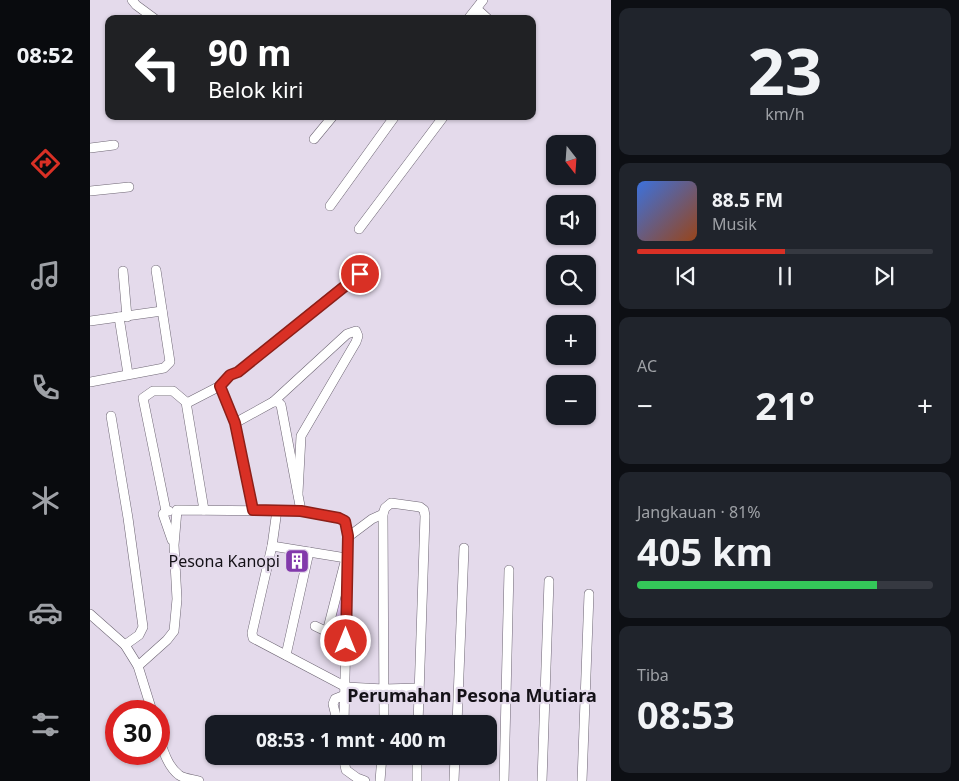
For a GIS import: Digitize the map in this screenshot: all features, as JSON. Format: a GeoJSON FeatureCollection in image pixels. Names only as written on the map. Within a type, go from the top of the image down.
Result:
{"type":"FeatureCollection","features":[{"type":"Feature","properties":{"kind":"street"},"geometry":{"type":"LineString","coordinates":[[132,0],[149,15]]}},
{"type":"Feature","properties":{"kind":"street"},"geometry":{"type":"LineString","coordinates":[[472,15],[483,0]]}},
{"type":"Feature","properties":{"kind":"street"},"geometry":{"type":"LineString","coordinates":[[477,9],[484,15]]}},
{"type":"Feature","properties":{"kind":"street"},"geometry":{"type":"LineString","coordinates":[[314,139],[330,120]]}},
{"type":"Feature","properties":{"kind":"street"},"geometry":{"type":"LineString","coordinates":[[330,206],[392,120]]}},
{"type":"Feature","properties":{"kind":"street"},"geometry":{"type":"LineString","coordinates":[[359,229],[441,120]]}},
{"type":"Feature","properties":{"kind":"street"},"geometry":{"type":"LineString","coordinates":[[90,148],[114,145]]}},
{"type":"Feature","properties":{"kind":"street"},"geometry":{"type":"LineString","coordinates":[[90,191],[129,187]]}},
{"type":"Feature","properties":{"kind":"street"},"geometry":{"type":"LineString","coordinates":[[90,382],[168,366],[170,362],[156,270]]}},
{"type":"Feature","properties":{"kind":"street"},"geometry":{"type":"LineString","coordinates":[[123,271],[123,317],[128,374]]}},
{"type":"Feature","properties":{"kind":"street"},"geometry":{"type":"LineString","coordinates":[[186,402],[196,399],[220,386],[230,375],[238,372],[360,274]]}},
{"type":"Feature","properties":{"kind":"street"},"geometry":{"type":"LineString","coordinates":[[90,321],[162,311]]}},
{"type":"Feature","properties":{"kind":"street"},"geometry":{"type":"LineString","coordinates":[[235,423],[273,402],[347,334],[356,331],[358,336],[356,342],[301,436],[298,493]]}},
{"type":"Feature","properties":{"kind":"street"},"geometry":{"type":"LineString","coordinates":[[220,386],[235,423],[253,510]]}},
{"type":"Feature","properties":{"kind":"street"},"geometry":{"type":"LineString","coordinates":[[174,545],[163,514],[166,511],[144,398],[153,392],[173,391],[186,402],[204,510]]}},
{"type":"Feature","properties":{"kind":"street"},"geometry":{"type":"LineString","coordinates":[[273,402],[278,402],[283,409],[301,511]]}},
{"type":"Feature","properties":{"kind":"street"},"geometry":{"type":"LineString","coordinates":[[110,416],[128,518],[144,627],[139,635],[125,645]]}},
{"type":"Feature","properties":{"kind":"street"},"geometry":{"type":"LineString","coordinates":[[384,715],[383,514],[385,508],[391,503],[420,507],[424,510],[418,715]]}},
{"type":"Feature","properties":{"kind":"street"},"geometry":{"type":"LineString","coordinates":[[138,666],[167,640],[174,631],[177,599],[174,545],[177,510]]}},
{"type":"Feature","properties":{"kind":"street"},"geometry":{"type":"LineString","coordinates":[[277,510],[272,546],[252,636],[254,640],[286,655],[346,691],[420,688]]}},
{"type":"Feature","properties":{"kind":"street"},"geometry":{"type":"LineString","coordinates":[[166,511],[301,511],[345,521],[348,536],[346,558],[345,715]]}},
{"type":"Feature","properties":{"kind":"street"},"geometry":{"type":"LineString","coordinates":[[348,536],[372,519],[383,514]]}},
{"type":"Feature","properties":{"kind":"street"},"geometry":{"type":"LineString","coordinates":[[272,546],[346,558]]}},
{"type":"Feature","properties":{"kind":"street"},"geometry":{"type":"LineString","coordinates":[[456,715],[464,548]]}},
{"type":"Feature","properties":{"kind":"street"},"geometry":{"type":"LineString","coordinates":[[286,655],[309,552]]}},
{"type":"Feature","properties":{"kind":"street"},"geometry":{"type":"LineString","coordinates":[[327,632],[346,558]]}},
{"type":"Feature","properties":{"kind":"street"},"geometry":{"type":"LineString","coordinates":[[504,781],[509,570]]}},
{"type":"Feature","properties":{"kind":"street"},"geometry":{"type":"LineString","coordinates":[[542,781],[549,581]]}},
{"type":"Feature","properties":{"kind":"street"},"geometry":{"type":"LineString","coordinates":[[582,781],[589,594]]}},
{"type":"Feature","properties":{"kind":"street"},"geometry":{"type":"LineString","coordinates":[[90,614],[125,645],[138,666],[149,700]]}},
{"type":"Feature","properties":{"kind":"street"},"geometry":{"type":"LineString","coordinates":[[315,626],[346,641]]}},
{"type":"Feature","properties":{"kind":"street"},"geometry":{"type":"LineString","coordinates":[[336,715],[333,704],[335,699],[346,691]]}},
{"type":"Feature","properties":{"kind":"street"},"geometry":{"type":"LineString","coordinates":[[170,763],[180,776],[199,781]]}},
{"type":"Feature","properties":{"kind":"street"},"geometry":{"type":"LineString","coordinates":[[345,765],[346,770],[356,778],[365,781]]}},
{"type":"Feature","properties":{"kind":"street"},"geometry":{"type":"LineString","coordinates":[[380,781],[381,765]]}},
{"type":"Feature","properties":{"kind":"street"},"geometry":{"type":"LineString","coordinates":[[417,781],[418,765]]}},
{"type":"Feature","properties":{"kind":"street"},"geometry":{"type":"LineString","coordinates":[[454,781],[455,765]]}},
{"type":"Feature","properties":{"kind":"shaded area"},"geometry":{"type":"Polygon","coordinates":[[[344,578],[344,637],[330,630],[344,578]]]}},
{"type":"Feature","properties":{"kind":"place","name":"Pesona Kanopi"},"geometry":{"type":"Point","coordinates":[297,561]}},
{"type":"Feature","properties":{"kind":"district","name":"Perumahan Pesona Mutiara"},"geometry":{"type":"Point","coordinates":[472,695]}},
{"type":"Feature","properties":{"kind":"route"},"geometry":{"type":"LineString","coordinates":[[346,641],[348,536],[345,521],[339,518],[301,511],[253,510],[235,423],[220,386],[230,375],[238,372],[360,274]]}}]}
